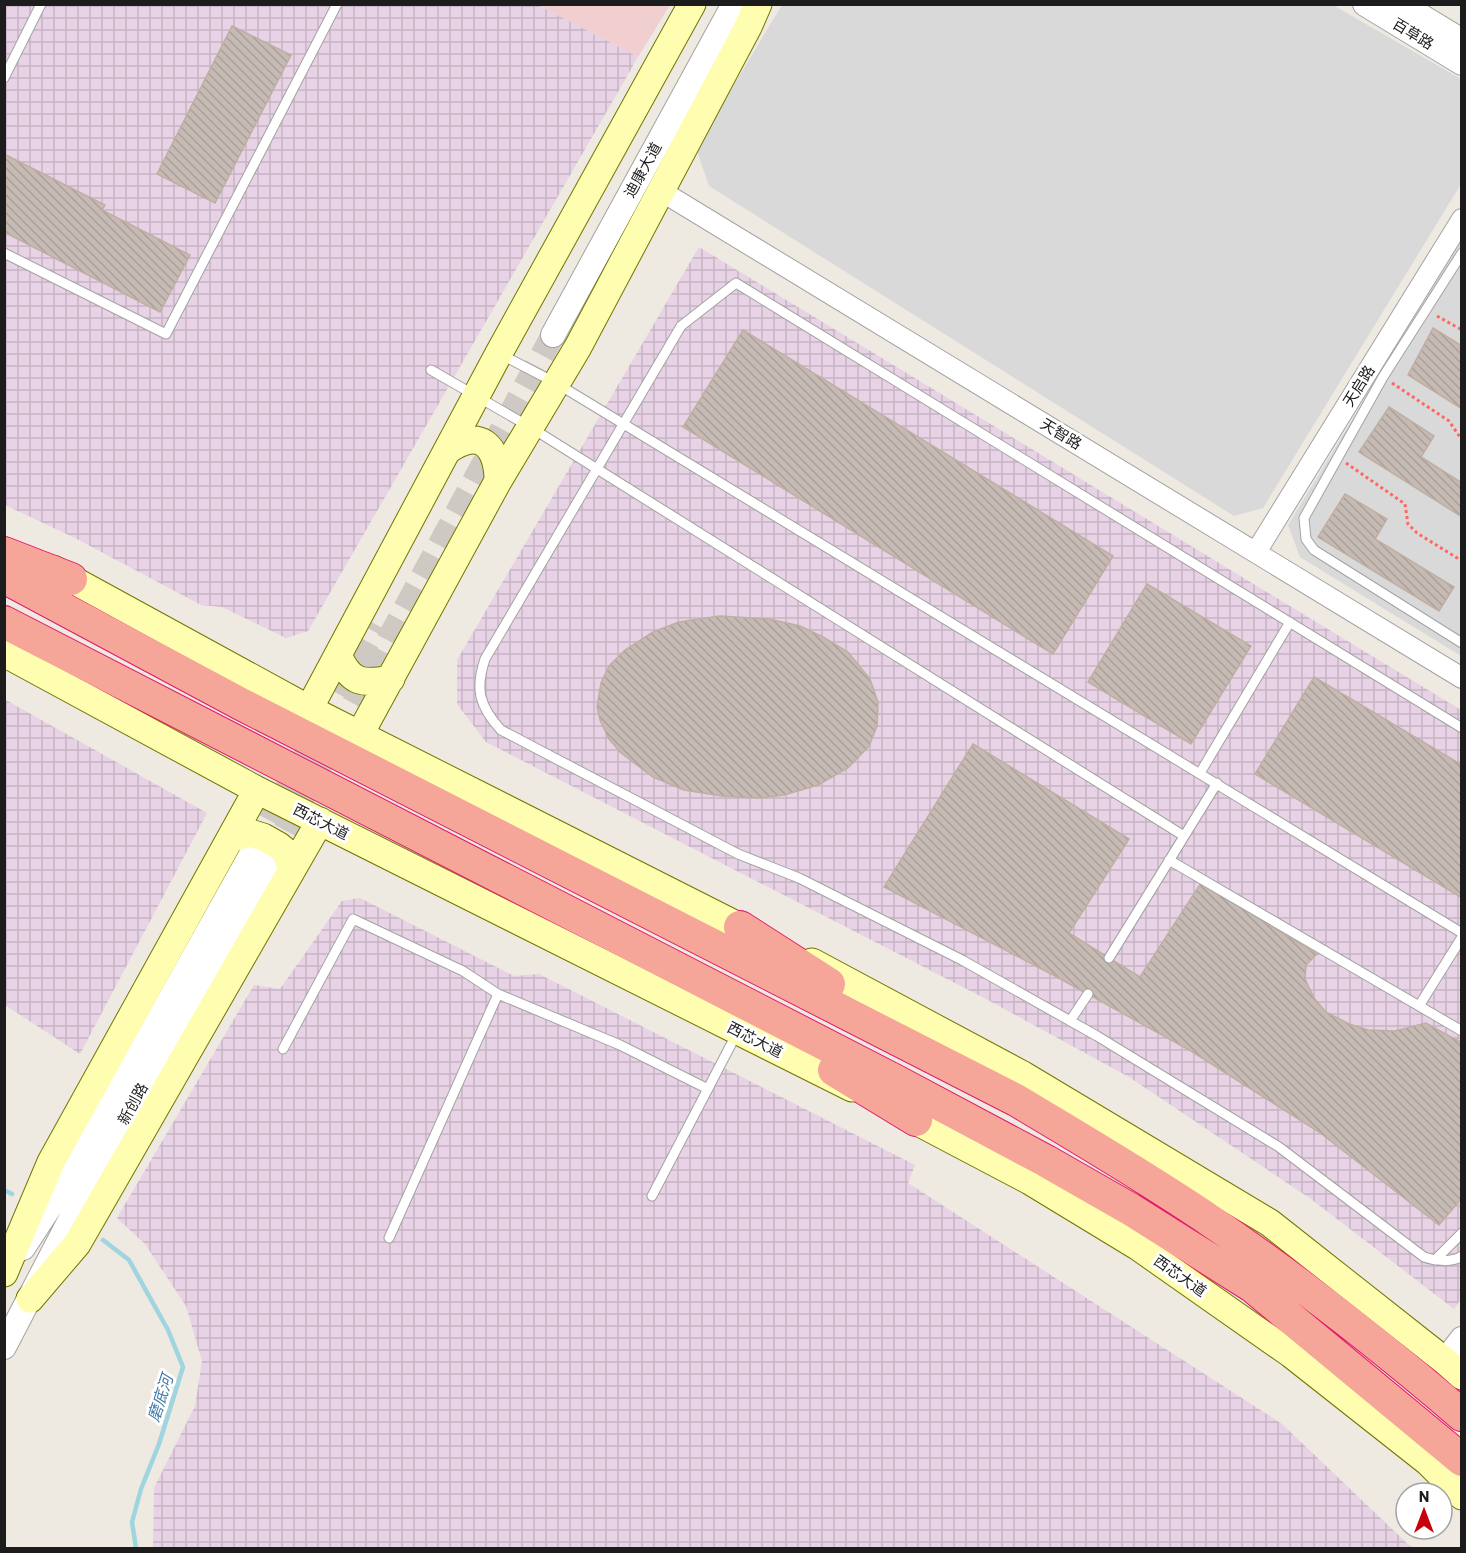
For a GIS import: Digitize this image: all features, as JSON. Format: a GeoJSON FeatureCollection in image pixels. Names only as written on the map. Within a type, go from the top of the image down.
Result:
{"type":"FeatureCollection","features":[{"type":"Feature","properties":{"kind":"highway"},"geometry":{"type":"LineString","coordinates":[[4,553],[71,579]]}},
{"type":"Feature","properties":{"kind":"highway"},"geometry":{"type":"LineString","coordinates":[[4,577],[262,715],[1016,1100],[1112,1156],[1203,1216],[1306,1289],[1461,1415]]}},
{"type":"Feature","properties":{"kind":"highway","name":"西芯大道"},"geometry":{"type":"LineString","coordinates":[[4,622],[916,1092],[1046,1161],[1130,1209],[1252,1286],[1461,1460]]}},
{"type":"Feature","properties":{"kind":"highway"},"geometry":{"type":"LineString","coordinates":[[740,927],[821,979],[915,1031],[1016,1100]]}},
{"type":"Feature","properties":{"kind":"highway"},"geometry":{"type":"LineString","coordinates":[[627,942],[916,1120]]}},
{"type":"Feature","properties":{"kind":"main road"},"geometry":{"type":"LineString","coordinates":[[309,708],[499,353],[692,4]]}},
{"type":"Feature","properties":{"kind":"main road"},"geometry":{"type":"LineString","coordinates":[[360,735],[498,481],[578,347],[748,27],[758,4]]}},
{"type":"Feature","properties":{"kind":"main road"},"geometry":{"type":"LineString","coordinates":[[447,452],[458,443],[467,440],[486,445],[494,454],[498,465],[498,481]]}},
{"type":"Feature","properties":{"kind":"main road"},"geometry":{"type":"LineString","coordinates":[[4,543],[360,735],[850,982],[1023,1075],[1269,1222],[1453,1368]]}},
{"type":"Feature","properties":{"kind":"main road","name":"西芯大道"},"geometry":{"type":"LineString","coordinates":[[4,653],[257,790],[916,1120],[1030,1181],[1137,1246],[1291,1354],[1428,1462],[1461,1497]]}},
{"type":"Feature","properties":{"kind":"main road"},"geometry":{"type":"LineString","coordinates":[[338,655],[346,671],[356,680],[369,683],[391,679]]}},
{"type":"Feature","properties":{"kind":"main road"},"geometry":{"type":"LineString","coordinates":[[30,1299],[77,1244],[261,856],[257,790]]}},
{"type":"Feature","properties":{"kind":"main road"},"geometry":{"type":"LineString","coordinates":[[4,1275],[51,1162],[261,856],[320,821]]}},
{"type":"Feature","properties":{"kind":"street","name":"迪康大道"},"geometry":{"type":"LineString","coordinates":[[717,4],[546,332],[734,4]]}},
{"type":"Feature","properties":{"kind":"street","name":"百草路"},"geometry":{"type":"LineString","coordinates":[[1365,4],[1461,63]]}},
{"type":"Feature","properties":{"kind":"street","name":"百草路"},"geometry":{"type":"LineString","coordinates":[[1401,4],[1461,41]]}},
{"type":"Feature","properties":{"kind":"street","name":"天智路"},"geometry":{"type":"LineString","coordinates":[[661,191],[1461,678]]}},
{"type":"Feature","properties":{"kind":"street","name":"天启路"},"geometry":{"type":"LineString","coordinates":[[1256,552],[1461,219]]}},
{"type":"Feature","properties":{"kind":"street"},"geometry":{"type":"LineString","coordinates":[[4,1347],[30,1299]]}},
{"type":"Feature","properties":{"kind":"street"},"geometry":{"type":"LineString","coordinates":[[1453,1368],[1461,1339]]}},
{"type":"Feature","properties":{"kind":"lane"},"geometry":{"type":"LineString","coordinates":[[4,78],[41,4]]}},
{"type":"Feature","properties":{"kind":"lane"},"geometry":{"type":"LineString","coordinates":[[4,253],[166,334],[337,4]]}},
{"type":"Feature","properties":{"kind":"lane"},"geometry":{"type":"LineString","coordinates":[[1461,254],[1383,377],[1304,518],[1306,538],[1314,550],[1461,643]]}},
{"type":"Feature","properties":{"kind":"lane"},"geometry":{"type":"LineString","coordinates":[[1461,728],[736,283],[681,326],[485,659],[479,677],[479,693],[489,717],[501,730],[738,854],[799,878],[962,960],[1070,1021],[1279,1147],[1424,1257],[1435,1260],[1457,1259],[1461,1256]]}},
{"type":"Feature","properties":{"kind":"lane"},"geometry":{"type":"LineString","coordinates":[[499,353],[556,383],[1200,773],[1461,935],[1419,1006]]}},
{"type":"Feature","properties":{"kind":"lane"},"geometry":{"type":"LineString","coordinates":[[431,370],[530,427],[1184,836]]}},
{"type":"Feature","properties":{"kind":"lane"},"geometry":{"type":"LineString","coordinates":[[1200,773],[1290,622]]}},
{"type":"Feature","properties":{"kind":"lane"},"geometry":{"type":"LineString","coordinates":[[1109,958],[1216,783]]}},
{"type":"Feature","properties":{"kind":"lane"},"geometry":{"type":"LineString","coordinates":[[1169,860],[1461,1031]]}},
{"type":"Feature","properties":{"kind":"lane"},"geometry":{"type":"LineString","coordinates":[[283,1049],[353,919],[463,972],[498,994],[620,1045],[708,1089]]}},
{"type":"Feature","properties":{"kind":"lane"},"geometry":{"type":"LineString","coordinates":[[388,1238],[498,994]]}},
{"type":"Feature","properties":{"kind":"lane"},"geometry":{"type":"LineString","coordinates":[[1070,1021],[1088,994]]}},
{"type":"Feature","properties":{"kind":"lane"},"geometry":{"type":"LineString","coordinates":[[652,1196],[738,1031]]}},
{"type":"Feature","properties":{"kind":"lane"},"geometry":{"type":"LineString","coordinates":[[1435,1260],[1461,1233]]}},
{"type":"Feature","properties":{"kind":"path"},"geometry":{"type":"LineString","coordinates":[[1426,309],[1461,330]]}},
{"type":"Feature","properties":{"kind":"path"},"geometry":{"type":"LineString","coordinates":[[1383,377],[1449,421],[1461,440]]}},
{"type":"Feature","properties":{"kind":"path"},"geometry":{"type":"LineString","coordinates":[[1339,458],[1405,504],[1408,524],[1417,533],[1461,561]]}},
{"type":"Feature","properties":{"kind":"shaded area"},"geometry":{"type":"Polygon","coordinates":[[[4,5],[538,5],[638,57],[308,631],[286,638],[222,607],[201,605],[75,538],[5,505],[4,5]]]}},
{"type":"Feature","properties":{"kind":"shaded area"},"geometry":{"type":"Polygon","coordinates":[[[538,5],[670,5],[638,57],[538,5]]]}},
{"type":"Feature","properties":{"kind":"shaded area"},"geometry":{"type":"Polygon","coordinates":[[[782,5],[1333,5],[1461,79],[1461,184],[1263,508],[1234,516],[709,186],[696,148],[782,5]]]}},
{"type":"Feature","properties":{"kind":"shaded area"},"geometry":{"type":"Polygon","coordinates":[[[1461,241],[1461,656],[1300,557],[1288,525],[1461,241]]]}},
{"type":"Feature","properties":{"kind":"shaded area"},"geometry":{"type":"Polygon","coordinates":[[[699,247],[1461,710],[1461,1299],[1454,1309],[1311,1199],[1129,1077],[986,999],[486,742],[457,704],[457,660],[699,247]]]}},
{"type":"Feature","properties":{"kind":"shaded area"},"geometry":{"type":"Polygon","coordinates":[[[4,699],[207,813],[80,1054],[5,1005],[4,699]]]}},
{"type":"Feature","properties":{"kind":"shaded area"},"geometry":{"type":"Polygon","coordinates":[[[360,898],[514,976],[539,974],[915,1165],[908,1183],[1282,1424],[1394,1531],[1394,1541],[1405,1541],[1412,1548],[153,1548],[154,1488],[195,1406],[202,1361],[186,1306],[145,1244],[117,1218],[254,985],[280,989],[342,901],[360,898]]]}},
{"type":"Feature","properties":{"kind":"building"},"geometry":{"type":"Polygon","coordinates":[[[232,26],[291,55],[215,203],[157,174],[232,26]]]}},
{"type":"Feature","properties":{"kind":"building"},"geometry":{"type":"Polygon","coordinates":[[[4,154],[105,205],[102,210],[190,255],[160,312],[4,232],[4,154]]]}},
{"type":"Feature","properties":{"kind":"building"},"geometry":{"type":"Polygon","coordinates":[[[1433,328],[1462,346],[1462,409],[1408,375],[1433,328]]]}},
{"type":"Feature","properties":{"kind":"building"},"geometry":{"type":"Polygon","coordinates":[[[743,330],[1113,556],[1053,654],[683,427],[743,330]]]}},
{"type":"Feature","properties":{"kind":"building"},"geometry":{"type":"Polygon","coordinates":[[[1389,407],[1434,436],[1421,457],[1462,483],[1462,517],[1359,452],[1389,407]]]}},
{"type":"Feature","properties":{"kind":"building"},"geometry":{"type":"Polygon","coordinates":[[[1345,494],[1387,519],[1375,539],[1454,587],[1439,611],[1318,537],[1345,494]]]}},
{"type":"Feature","properties":{"kind":"building"},"geometry":{"type":"Polygon","coordinates":[[[1147,584],[1251,646],[1191,744],[1088,682],[1147,584]]]}},
{"type":"Feature","properties":{"kind":"building"},"geometry":{"type":"Polygon","coordinates":[[[720,616],[769,619],[800,626],[848,652],[870,679],[878,702],[877,726],[869,746],[848,768],[818,785],[784,795],[760,798],[722,796],[684,790],[653,777],[621,753],[609,739],[597,707],[601,683],[609,666],[625,650],[653,632],[679,622],[720,616]]]}},
{"type":"Feature","properties":{"kind":"building"},"geometry":{"type":"Polygon","coordinates":[[[1314,677],[1462,765],[1462,898],[1255,774],[1314,677]]]}},
{"type":"Feature","properties":{"kind":"building"},"geometry":{"type":"Polygon","coordinates":[[[973,744],[1129,839],[1069,933],[1140,977],[1201,883],[1317,954],[1306,965],[1305,979],[1314,998],[1326,1012],[1349,1024],[1368,1030],[1395,1031],[1426,1023],[1462,1043],[1462,1198],[1439,1225],[1319,1132],[1191,1051],[1055,976],[884,887],[973,744]]]}},
{"type":"Feature","properties":{"kind":"waterway","name":"磨底河"},"geometry":{"type":"LineString","coordinates":[[4,1190],[12,1194]]}},
{"type":"Feature","properties":{"kind":"waterway","name":"磨底河"},"geometry":{"type":"LineString","coordinates":[[103,1240],[129,1260],[168,1330],[183,1367],[132,1522],[136,1548]]}},
{"type":"Feature","properties":{"kind":"tunnel"},"geometry":{"type":"LineString","coordinates":[[268,862],[553,335]]}},
{"type":"Feature","properties":{"kind":"tunnel"},"geometry":{"type":"LineString","coordinates":[[252,852],[377,625]]}}]}
